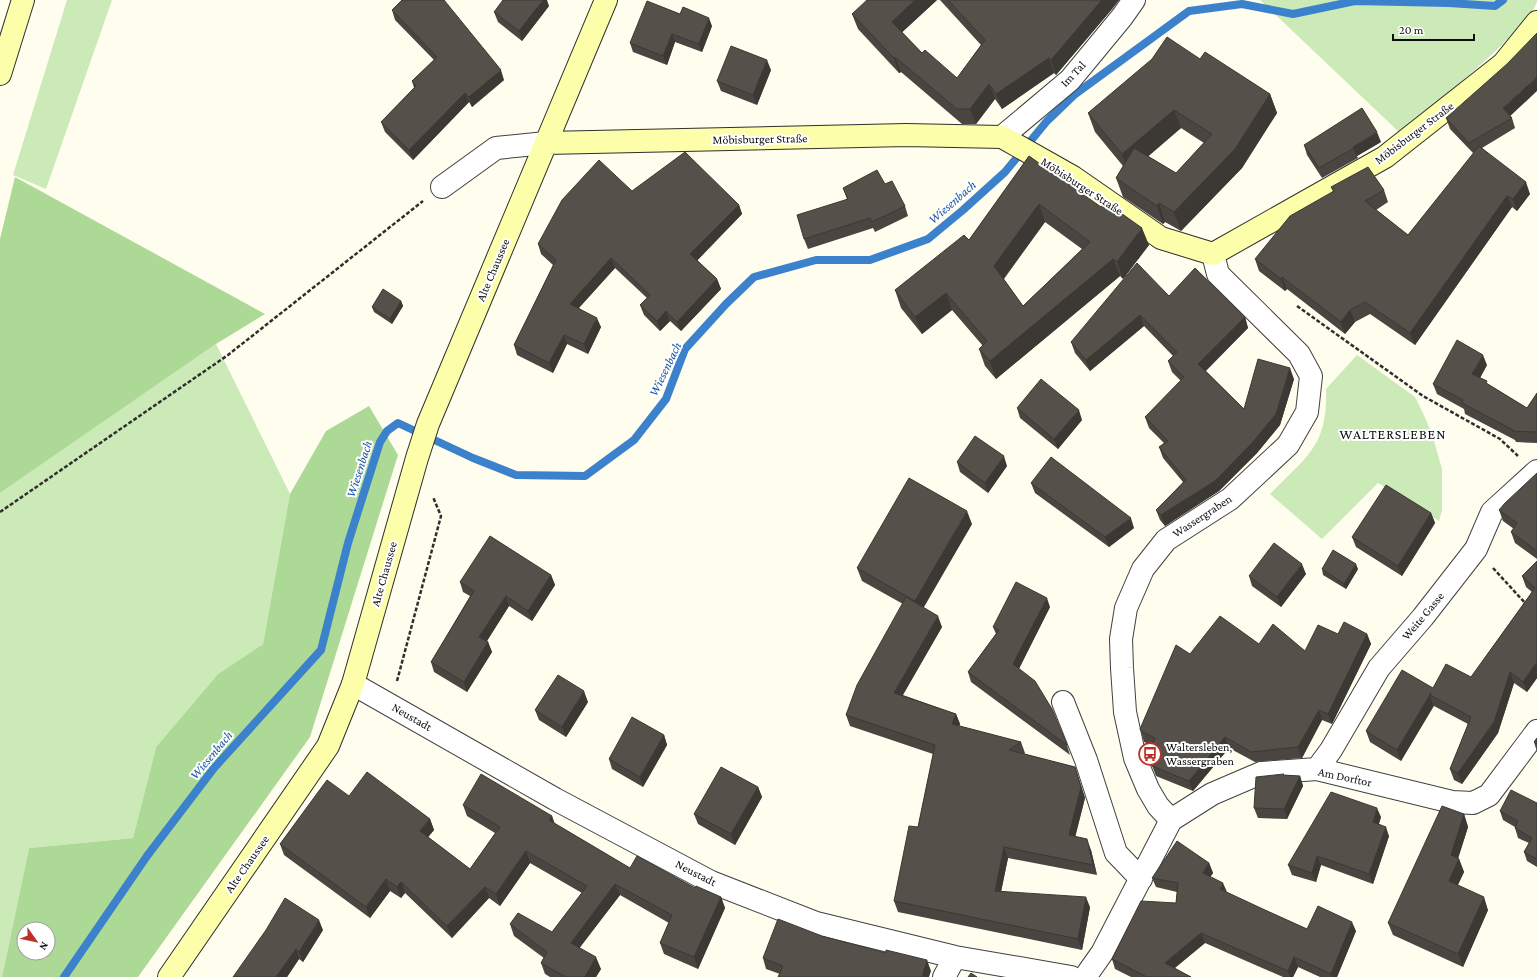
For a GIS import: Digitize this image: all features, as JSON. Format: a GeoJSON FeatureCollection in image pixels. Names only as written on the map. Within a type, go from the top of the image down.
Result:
{"type":"FeatureCollection","features":[{"type":"Feature","properties":{"kind":"street"},"geometry":{"type":"LineString","coordinates":[[0,74],[23,0]]}},
{"type":"Feature","properties":{"kind":"street","name":"Alte Chaussee"},"geometry":{"type":"LineString","coordinates":[[169,977],[328,746],[353,684],[416,458],[428,424],[606,0]]}},
{"type":"Feature","properties":{"kind":"street","name":"Im Tal"},"geometry":{"type":"LineString","coordinates":[[1008,141],[1070,80],[1122,17],[1134,0]]}},
{"type":"Feature","properties":{"kind":"street","name":"Möbisburger Straße"},"geometry":{"type":"LineString","coordinates":[[546,143],[906,135],[1008,141],[1073,177],[1161,238],[1213,254],[1385,157],[1503,64],[1537,22]]}},
{"type":"Feature","properties":{"kind":"street"},"geometry":{"type":"LineString","coordinates":[[442,187],[496,148],[546,143]]}},
{"type":"Feature","properties":{"kind":"street","name":"Wassergraben"},"geometry":{"type":"LineString","coordinates":[[1171,820],[1158,806],[1139,772],[1125,712],[1121,639],[1126,608],[1143,569],[1166,540],[1230,499],[1288,445],[1307,412],[1311,376],[1299,354],[1218,274],[1213,254]]}},
{"type":"Feature","properties":{"kind":"street","name":"Weite Gasse"},"geometry":{"type":"LineString","coordinates":[[1317,769],[1331,750],[1379,668],[1423,617],[1476,549],[1492,512],[1537,471]]}},
{"type":"Feature","properties":{"kind":"street","name":"Neustadt"},"geometry":{"type":"LineString","coordinates":[[353,684],[555,799],[711,882],[816,923],[955,957],[1071,977]]}},
{"type":"Feature","properties":{"kind":"street"},"geometry":{"type":"LineString","coordinates":[[1063,702],[1086,760],[1116,853],[1141,879]]}},
{"type":"Feature","properties":{"kind":"street","name":"Am Dorftor"},"geometry":{"type":"LineString","coordinates":[[1171,820],[1212,794],[1261,773],[1317,769],[1452,802],[1473,803],[1489,795],[1537,731]]}},
{"type":"Feature","properties":{"kind":"street"},"geometry":{"type":"LineString","coordinates":[[1085,977],[1102,953],[1171,820]]}},
{"type":"Feature","properties":{"kind":"street"},"geometry":{"type":"LineString","coordinates":[[944,977],[955,957]]}},
{"type":"Feature","properties":{"kind":"path"},"geometry":{"type":"LineString","coordinates":[[0,512],[228,355],[442,187]]}},
{"type":"Feature","properties":{"kind":"path"},"geometry":{"type":"LineString","coordinates":[[1297,306],[1423,396],[1500,439]]}},
{"type":"Feature","properties":{"kind":"path"},"geometry":{"type":"LineString","coordinates":[[390,704],[441,516],[432,496]]}},
{"type":"Feature","properties":{"kind":"path"},"geometry":{"type":"LineString","coordinates":[[1476,549],[1527,605]]}},
{"type":"Feature","properties":{"kind":"green space"},"geometry":{"type":"Polygon","coordinates":[[[67,0],[112,0],[46,189],[13,175],[67,0]]]}},
{"type":"Feature","properties":{"kind":"green space"},"geometry":{"type":"Polygon","coordinates":[[[1260,0],[1537,0],[1532,12],[1519,28],[1477,68],[1400,133],[1260,0]]]}},
{"type":"Feature","properties":{"kind":"green space"},"geometry":{"type":"Polygon","coordinates":[[[15,177],[265,314],[216,344],[0,493],[0,239],[15,177]]]}},
{"type":"Feature","properties":{"kind":"green space"},"geometry":{"type":"Polygon","coordinates":[[[216,344],[290,494],[263,644],[218,674],[156,747],[133,838],[29,848],[2,977],[0,977],[0,493],[216,344]]]}},
{"type":"Feature","properties":{"kind":"green space"},"geometry":{"type":"Polygon","coordinates":[[[1357,355],[1415,397],[1432,434],[1442,469],[1442,510],[1439,521],[1378,483],[1322,539],[1270,494],[1295,470],[1313,449],[1323,424],[1326,408],[1326,389],[1357,355]]]}},
{"type":"Feature","properties":{"kind":"green space"},"geometry":{"type":"Polygon","coordinates":[[[369,406],[398,455],[310,737],[138,977],[2,977],[29,848],[133,838],[156,747],[218,674],[263,644],[290,494],[326,431],[369,406]]]}},
{"type":"Feature","properties":{"kind":"building"},"geometry":{"type":"Polygon","coordinates":[[[402,0],[444,0],[501,70],[469,97],[465,93],[409,150],[381,122],[416,86],[412,81],[437,57],[392,10],[402,0]]]}},
{"type":"Feature","properties":{"kind":"building"},"geometry":{"type":"Polygon","coordinates":[[[503,0],[543,0],[519,31],[494,12],[503,0]]]}},
{"type":"Feature","properties":{"kind":"building"},"geometry":{"type":"Polygon","coordinates":[[[867,0],[915,0],[892,22],[922,53],[925,50],[957,78],[985,40],[948,0],[1102,0],[1051,60],[1049,58],[996,94],[989,84],[970,109],[957,109],[895,57],[894,58],[852,14],[867,0]]]}},
{"type":"Feature","properties":{"kind":"building"},"geometry":{"type":"Polygon","coordinates":[[[647,1],[680,14],[683,7],[709,18],[699,44],[672,34],[663,56],[630,43],[647,1]]]}},
{"type":"Feature","properties":{"kind":"building"},"geometry":{"type":"Polygon","coordinates":[[[1537,33],[1537,77],[1503,108],[1512,118],[1469,143],[1446,118],[1507,64],[1537,33]]]}},
{"type":"Feature","properties":{"kind":"building"},"geometry":{"type":"Polygon","coordinates":[[[1167,37],[1200,59],[1205,52],[1270,94],[1235,149],[1174,212],[1159,203],[1157,206],[1116,178],[1134,148],[1176,173],[1212,134],[1174,110],[1122,154],[1088,113],[1152,59],[1167,37]]]}},
{"type":"Feature","properties":{"kind":"building"},"geometry":{"type":"Polygon","coordinates":[[[731,46],[767,60],[753,95],[717,81],[731,46]]]}},
{"type":"Feature","properties":{"kind":"building"},"geometry":{"type":"Polygon","coordinates":[[[1362,108],[1377,132],[1353,147],[1354,148],[1319,168],[1304,145],[1362,108]]]}},
{"type":"Feature","properties":{"kind":"building"},"geometry":{"type":"Polygon","coordinates":[[[1479,146],[1526,182],[1513,199],[1507,196],[1410,333],[1365,302],[1350,310],[1341,322],[1282,277],[1281,279],[1255,259],[1290,216],[1334,191],[1331,187],[1368,167],[1384,190],[1365,201],[1408,235],[1479,146]]]}},
{"type":"Feature","properties":{"kind":"building"},"geometry":{"type":"Polygon","coordinates":[[[685,152],[739,205],[690,254],[717,279],[677,322],[666,311],[657,321],[640,305],[650,295],[611,258],[570,304],[597,318],[584,344],[564,335],[549,363],[514,345],[556,260],[538,244],[562,200],[599,160],[632,191],[685,152]]]}},
{"type":"Feature","properties":{"kind":"building"},"geometry":{"type":"Polygon","coordinates":[[[1029,156],[1101,207],[1104,201],[1142,228],[1117,262],[1113,259],[990,361],[979,349],[987,341],[946,293],[915,317],[895,290],[964,235],[969,240],[1029,156]],[[1039,204],[994,266],[1023,306],[1090,242],[1039,204]]]}},
{"type":"Feature","properties":{"kind":"building"},"geometry":{"type":"Polygon","coordinates":[[[877,170],[885,184],[892,181],[905,206],[872,222],[870,218],[804,239],[797,215],[848,199],[843,188],[877,170]]]}},
{"type":"Feature","properties":{"kind":"building"},"geometry":{"type":"Polygon","coordinates":[[[1137,263],[1169,296],[1195,268],[1245,317],[1198,364],[1244,409],[1258,359],[1290,368],[1276,414],[1253,442],[1215,481],[1161,515],[1156,510],[1186,480],[1159,447],[1168,441],[1145,417],[1184,377],[1168,361],[1177,352],[1140,315],[1086,360],[1071,342],[1137,263]]]}},
{"type":"Feature","properties":{"kind":"building"},"geometry":{"type":"Polygon","coordinates":[[[383,289],[401,301],[390,319],[372,307],[383,289]]]}},
{"type":"Feature","properties":{"kind":"building"},"geometry":{"type":"Polygon","coordinates":[[[1457,340],[1483,355],[1472,374],[1487,381],[1486,383],[1527,408],[1537,393],[1537,432],[1512,431],[1513,430],[1462,403],[1463,400],[1433,384],[1457,340]]]}},
{"type":"Feature","properties":{"kind":"building"},"geometry":{"type":"Polygon","coordinates":[[[1041,379],[1079,410],[1054,439],[1017,408],[1041,379]]]}},
{"type":"Feature","properties":{"kind":"building"},"geometry":{"type":"Polygon","coordinates":[[[975,436],[1004,456],[985,483],[957,462],[975,436]]]}},
{"type":"Feature","properties":{"kind":"building"},"geometry":{"type":"Polygon","coordinates":[[[1051,457],[1131,518],[1105,537],[1031,483],[1051,457]]]}},
{"type":"Feature","properties":{"kind":"building"},"geometry":{"type":"Polygon","coordinates":[[[1537,473],[1537,551],[1511,532],[1517,523],[1499,510],[1537,473]]]}},
{"type":"Feature","properties":{"kind":"building"},"geometry":{"type":"Polygon","coordinates":[[[909,478],[967,511],[915,601],[857,568],[909,478]]]}},
{"type":"Feature","properties":{"kind":"building"},"geometry":{"type":"Polygon","coordinates":[[[1386,485],[1431,513],[1398,566],[1352,537],[1386,485]]]}},
{"type":"Feature","properties":{"kind":"building"},"geometry":{"type":"Polygon","coordinates":[[[490,536],[551,575],[528,611],[506,596],[479,637],[488,642],[464,682],[431,662],[474,591],[460,582],[490,536]]]}},
{"type":"Feature","properties":{"kind":"building"},"geometry":{"type":"Polygon","coordinates":[[[1274,543],[1302,564],[1277,597],[1249,576],[1274,543]]]}},
{"type":"Feature","properties":{"kind":"building"},"geometry":{"type":"Polygon","coordinates":[[[1333,550],[1356,564],[1344,584],[1322,569],[1333,550]]]}},
{"type":"Feature","properties":{"kind":"building"},"geometry":{"type":"Polygon","coordinates":[[[1537,561],[1537,662],[1523,682],[1510,672],[1494,722],[1458,773],[1450,769],[1471,717],[1430,695],[1431,693],[1397,750],[1366,731],[1402,670],[1433,688],[1446,664],[1471,677],[1535,588],[1522,576],[1537,561]]]}},
{"type":"Feature","properties":{"kind":"building"},"geometry":{"type":"Polygon","coordinates":[[[1016,582],[1047,598],[1013,664],[1035,681],[1052,709],[1067,745],[968,672],[999,630],[993,627],[1016,582]]]}},
{"type":"Feature","properties":{"kind":"building"},"geometry":{"type":"Polygon","coordinates":[[[906,597],[938,616],[894,693],[956,714],[952,724],[1021,742],[1009,750],[1075,767],[1081,787],[1069,835],[1087,839],[1093,865],[1004,847],[995,891],[1086,897],[1078,939],[894,901],[909,826],[918,827],[935,745],[846,715],[857,685],[906,597]]]}},
{"type":"Feature","properties":{"kind":"building"},"geometry":{"type":"Polygon","coordinates":[[[1220,616],[1259,644],[1273,624],[1305,651],[1318,625],[1338,634],[1344,622],[1367,634],[1328,714],[1319,710],[1298,747],[1251,752],[1225,737],[1189,781],[1152,766],[1148,755],[1155,738],[1141,731],[1140,729],[1176,645],[1190,654],[1220,616]]]}},
{"type":"Feature","properties":{"kind":"building"},"geometry":{"type":"Polygon","coordinates":[[[558,675],[584,691],[562,727],[535,710],[558,675]]]}},
{"type":"Feature","properties":{"kind":"building"},"geometry":{"type":"Polygon","coordinates":[[[632,717],[664,735],[640,777],[609,759],[632,717]]]}},
{"type":"Feature","properties":{"kind":"building"},"geometry":{"type":"Polygon","coordinates":[[[721,767],[758,787],[731,834],[694,814],[721,767]]]}},
{"type":"Feature","properties":{"kind":"building"},"geometry":{"type":"Polygon","coordinates":[[[367,772],[430,819],[420,831],[470,869],[500,827],[463,805],[481,774],[552,816],[549,820],[630,868],[637,856],[695,888],[696,886],[721,897],[694,957],[660,943],[672,915],[615,884],[571,943],[596,957],[585,977],[566,977],[541,963],[547,952],[510,924],[518,913],[552,932],[587,886],[526,851],[496,894],[485,887],[447,926],[401,882],[397,887],[386,879],[366,907],[280,844],[327,780],[349,796],[367,772]]]}},
{"type":"Feature","properties":{"kind":"building"},"geometry":{"type":"Polygon","coordinates":[[[1284,774],[1283,775],[1300,776],[1284,809],[1254,808],[1256,777],[1284,774]]]}},
{"type":"Feature","properties":{"kind":"building"},"geometry":{"type":"Polygon","coordinates":[[[1511,790],[1537,803],[1537,859],[1524,852],[1532,838],[1515,828],[1518,821],[1500,811],[1511,790]]]}},
{"type":"Feature","properties":{"kind":"building"},"geometry":{"type":"Polygon","coordinates":[[[1331,792],[1377,808],[1373,822],[1386,827],[1369,874],[1317,856],[1312,873],[1288,865],[1331,792]]]}},
{"type":"Feature","properties":{"kind":"building"},"geometry":{"type":"Polygon","coordinates":[[[1442,806],[1464,814],[1451,855],[1459,859],[1449,881],[1484,897],[1458,954],[1388,923],[1442,806]]]}},
{"type":"Feature","properties":{"kind":"building"},"geometry":{"type":"Polygon","coordinates":[[[1177,841],[1209,863],[1203,873],[1223,883],[1220,889],[1265,910],[1307,929],[1318,906],[1352,922],[1331,974],[1294,957],[1288,971],[1201,933],[1165,963],[1191,977],[1147,977],[1112,959],[1141,901],[1176,903],[1178,883],[1152,878],[1177,841]]]}},
{"type":"Feature","properties":{"kind":"building"},"geometry":{"type":"Polygon","coordinates":[[[285,898],[319,920],[299,952],[296,949],[276,977],[233,977],[266,930],[285,898]]]}},
{"type":"Feature","properties":{"kind":"building"},"geometry":{"type":"Polygon","coordinates":[[[778,919],[822,936],[886,953],[886,950],[927,960],[922,977],[778,977],[783,966],[763,958],[778,919]]]}},
{"type":"Feature","properties":{"kind":"building"},"geometry":{"type":"Polygon","coordinates":[[[971,973],[977,977],[968,977],[971,973]]]}},
{"type":"Feature","properties":{"kind":"waterway","name":"Wiesenbach"},"geometry":{"type":"LineString","coordinates":[[64,977],[147,856],[214,768],[321,650],[348,543],[380,442],[387,431],[398,423],[473,458],[516,475],[585,476],[634,440],[666,399],[685,349],[726,304],[754,277],[816,260],[870,260],[928,239],[1005,172],[1047,121],[1074,95],[1189,11],[1242,4],[1293,14],[1355,1],[1449,3],[1495,6],[1503,0]]}},
{"type":"Feature","properties":{"kind":"place","name":"Waltersleben, Wassergraben"},"geometry":{"type":"Point","coordinates":[1150,754]}},
{"type":"Feature","properties":{"kind":"district","name":"WALTERSLEBEN"},"geometry":{"type":"Point","coordinates":[1393,434]}}]}
